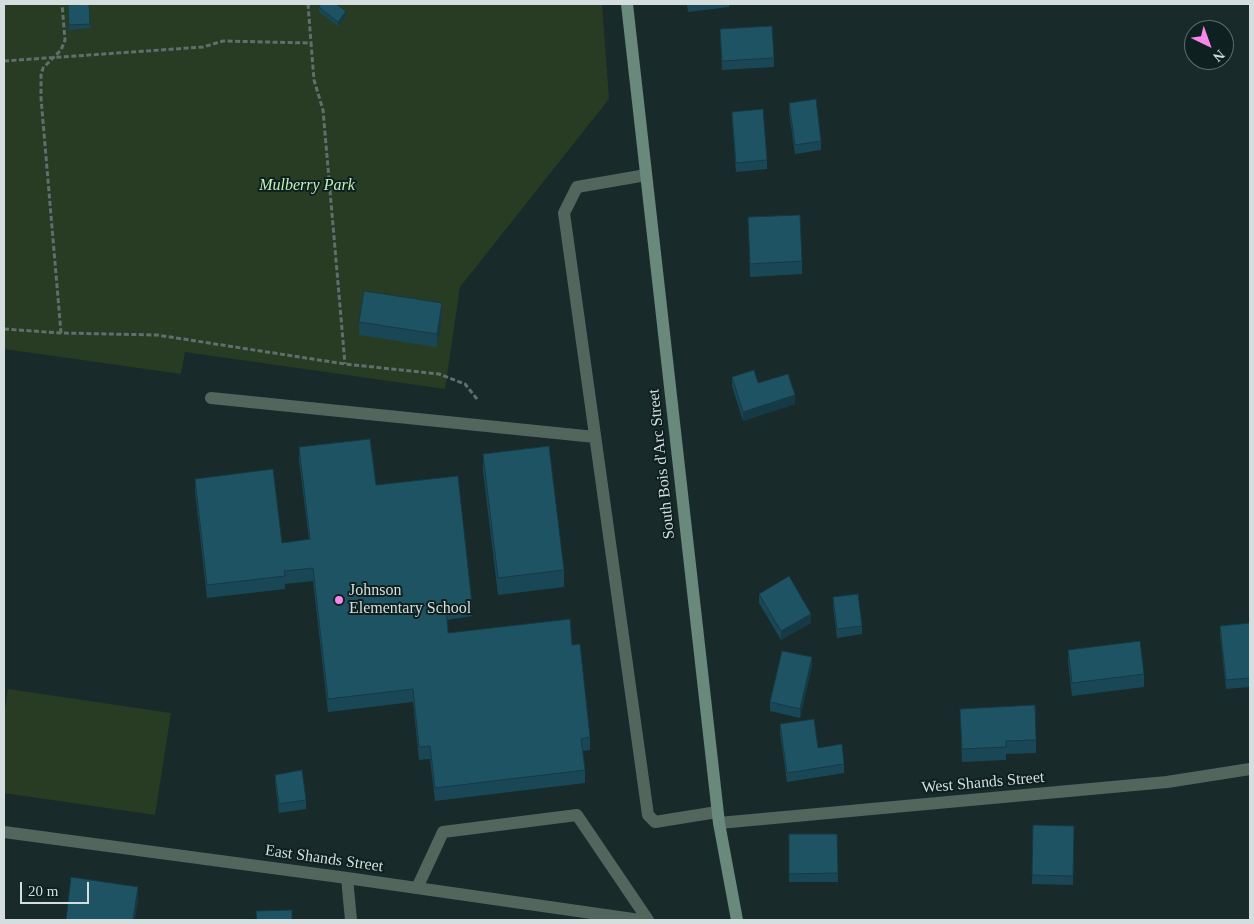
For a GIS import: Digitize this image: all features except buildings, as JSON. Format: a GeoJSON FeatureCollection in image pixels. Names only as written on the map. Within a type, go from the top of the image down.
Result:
{"type":"FeatureCollection","features":[{"type":"Feature","properties":{"kind":"main road","name":"South Bois d'Arc Street"},"geometry":{"type":"LineString","coordinates":[[627,4],[718,818],[737,920]]}},
{"type":"Feature","properties":{"kind":"street","name":"West Shands Street"},"geometry":{"type":"LineString","coordinates":[[646,175],[577,187],[564,213],[648,816],[655,822],[718,818],[1167,782],[1250,770]]}},
{"type":"Feature","properties":{"kind":"street"},"geometry":{"type":"LineString","coordinates":[[210,398],[595,437]]}},
{"type":"Feature","properties":{"kind":"street"},"geometry":{"type":"LineString","coordinates":[[417,888],[443,832],[577,815],[648,920]]}},
{"type":"Feature","properties":{"kind":"street","name":"East Shands Street"},"geometry":{"type":"LineString","coordinates":[[4,832],[640,920]]}},
{"type":"Feature","properties":{"kind":"street"},"geometry":{"type":"LineString","coordinates":[[347,878],[351,920]]}},
{"type":"Feature","properties":{"kind":"path"},"geometry":{"type":"LineString","coordinates":[[61,333],[41,98],[41,75],[52,58],[61,50],[65,40],[62,4]]}},
{"type":"Feature","properties":{"kind":"path"},"geometry":{"type":"LineString","coordinates":[[308,4],[314,80],[322,110],[345,364]]}},
{"type":"Feature","properties":{"kind":"path"},"geometry":{"type":"LineString","coordinates":[[4,61],[203,48],[223,41],[311,43]]}},
{"type":"Feature","properties":{"kind":"path"},"geometry":{"type":"LineString","coordinates":[[4,329],[61,333],[157,335],[345,364],[439,374],[464,384],[476,399]]}},
{"type":"Feature","properties":{"kind":"green space","name":"Mulberry Park"},"geometry":{"type":"Polygon","coordinates":[[[4,4],[602,4],[609,99],[460,287],[445,389],[185,352],[181,374],[4,349],[4,4]]]}},
{"type":"Feature","properties":{"kind":"green space"},"geometry":{"type":"Polygon","coordinates":[[[8,689],[171,713],[155,815],[4,793],[4,715],[8,689]]]}},
{"type":"Feature","properties":{"kind":"place","name":"Johnson Elementary School"},"geometry":{"type":"Point","coordinates":[339,600]}}]}
